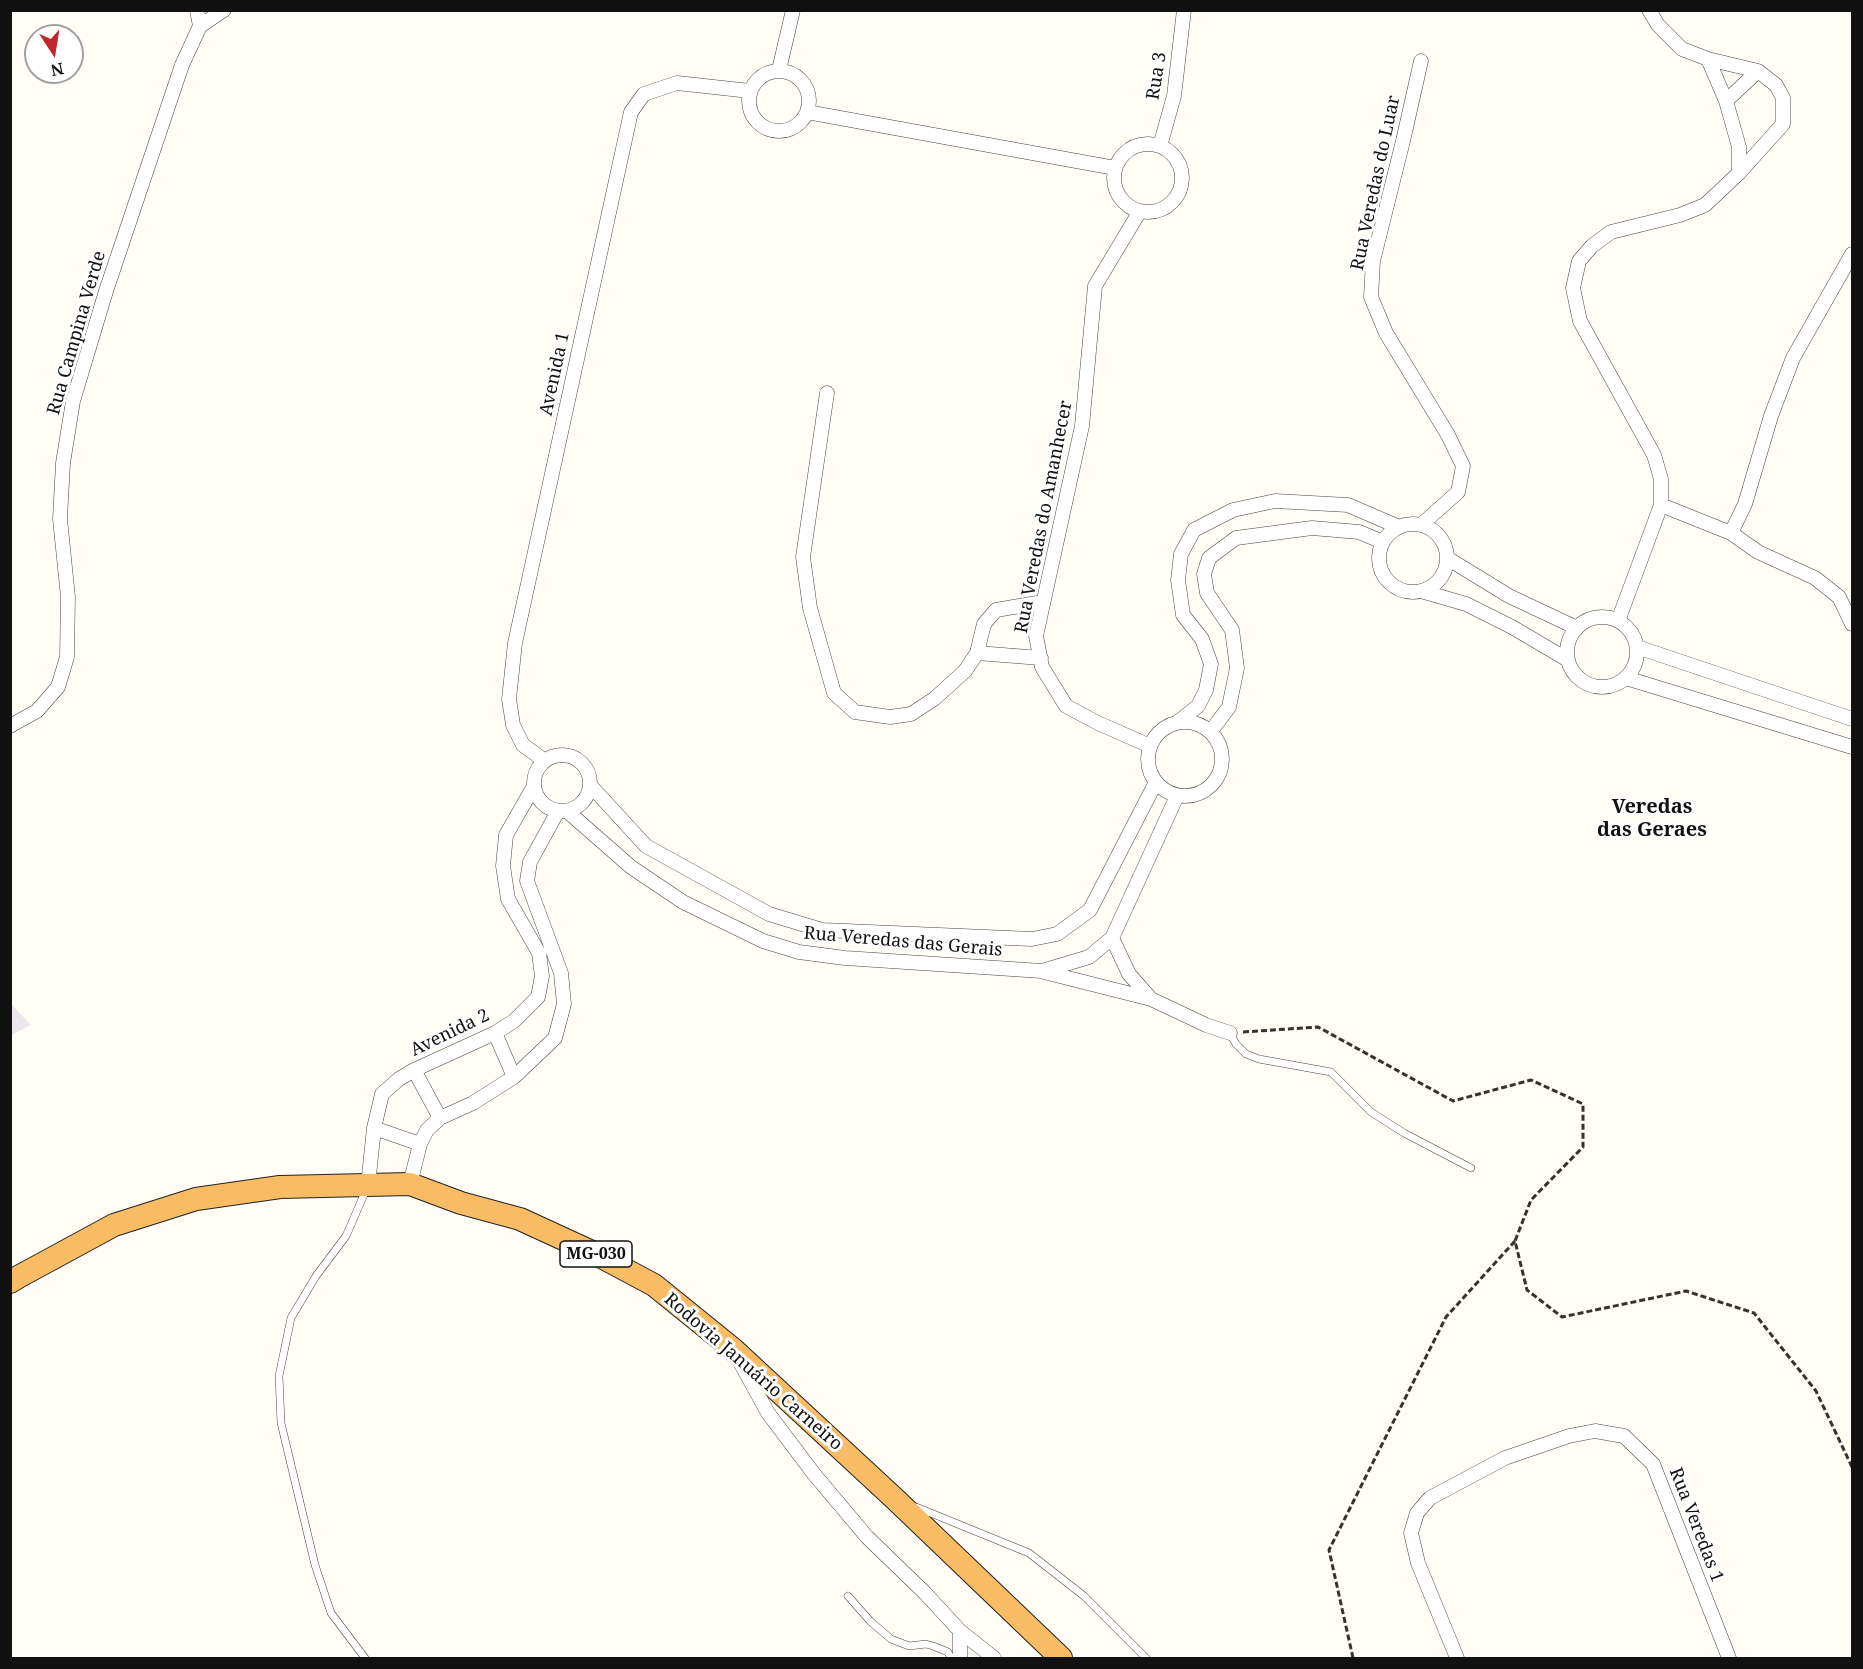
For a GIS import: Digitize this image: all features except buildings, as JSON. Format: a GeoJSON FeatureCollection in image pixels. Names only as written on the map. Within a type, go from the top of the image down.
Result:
{"type":"FeatureCollection","features":[{"type":"Feature","properties":{"kind":"highway","name":"Rodovia Januário Carneiro"},"geometry":{"type":"LineString","coordinates":[[10,1282],[114,1226],[196,1199],[280,1187],[410,1184],[461,1203],[520,1220],[594,1253],[654,1285],[733,1349],[895,1499],[1060,1659]]}},
{"type":"Feature","properties":{"kind":"street"},"geometry":{"type":"LineString","coordinates":[[197,10],[200,26],[224,10]]}},
{"type":"Feature","properties":{"kind":"street"},"geometry":{"type":"LineString","coordinates":[[779,70],[793,10]]}},
{"type":"Feature","properties":{"kind":"street","name":"Rua 3"},"geometry":{"type":"LineString","coordinates":[[1160,146],[1174,96],[1184,10]]}},
{"type":"Feature","properties":{"kind":"street"},"geometry":{"type":"LineString","coordinates":[[1618,621],[1661,505],[1661,479],[1654,455],[1580,321],[1573,288],[1579,261],[1592,246],[1611,232],[1680,215],[1705,205],[1739,173],[1783,124],[1784,98],[1776,85],[1758,71],[1708,59],[1682,49],[1658,25],[1649,10]]}},
{"type":"Feature","properties":{"kind":"street","name":"Rua Campina Verde"},"geometry":{"type":"LineString","coordinates":[[10,726],[38,711],[58,687],[67,657],[68,597],[60,519],[63,463],[73,401],[106,291],[174,88],[200,26]]}},
{"type":"Feature","properties":{"kind":"street"},"geometry":{"type":"LineString","coordinates":[[1708,59],[1726,101],[1738,147],[1739,173]]}},
{"type":"Feature","properties":{"kind":"street","name":"Rua Veredas do Luar"},"geometry":{"type":"LineString","coordinates":[[1421,61],[1374,261],[1371,297],[1386,333],[1448,435],[1463,466],[1458,492],[1421,525]]}},
{"type":"Feature","properties":{"kind":"street"},"geometry":{"type":"LineString","coordinates":[[779,70],[798,77],[808,93],[809,102],[807,112],[801,121],[784,130],[773,130],[764,127],[756,120],[750,112],[748,102],[754,83],[761,76],[779,70]]}},
{"type":"Feature","properties":{"kind":"street"},"geometry":{"type":"LineString","coordinates":[[1726,101],[1758,71]]}},
{"type":"Feature","properties":{"kind":"street","name":"Avenida 1"},"geometry":{"type":"LineString","coordinates":[[545,760],[523,745],[513,725],[509,699],[514,643],[631,112],[644,94],[677,83],[750,92]]}},
{"type":"Feature","properties":{"kind":"street"},"geometry":{"type":"LineString","coordinates":[[807,112],[1115,168]]}},
{"type":"Feature","properties":{"kind":"street"},"geometry":{"type":"LineString","coordinates":[[1149,144],[1160,146],[1170,152],[1181,171],[1178,193],[1162,209],[1151,212],[1140,211],[1121,200],[1113,179],[1115,168],[1120,158],[1128,150],[1149,144]]}},
{"type":"Feature","properties":{"kind":"street","name":"Rua Veredas do Amanhecer"},"geometry":{"type":"LineString","coordinates":[[1140,211],[1095,286],[1082,426],[1036,636],[1042,667],[1066,706],[1150,746]]}},
{"type":"Feature","properties":{"kind":"street"},"geometry":{"type":"LineString","coordinates":[[1731,534],[1745,504],[1771,416],[1792,358],[1852,254]]}},
{"type":"Feature","properties":{"kind":"street"},"geometry":{"type":"LineString","coordinates":[[827,393],[803,557],[810,608],[834,693],[855,712],[890,717],[912,714],[934,699],[965,671],[977,653],[984,624],[996,610],[1043,602]]}},
{"type":"Feature","properties":{"kind":"street"},"geometry":{"type":"LineString","coordinates":[[1178,722],[1198,706],[1206,690],[1211,664],[1202,639],[1183,615],[1178,580],[1181,555],[1194,530],[1233,510],[1275,501],[1348,505],[1399,527]]}},
{"type":"Feature","properties":{"kind":"street"},"geometry":{"type":"LineString","coordinates":[[1661,505],[1731,534],[1758,552],[1815,578],[1839,597],[1852,624]]}},
{"type":"Feature","properties":{"kind":"street"},"geometry":{"type":"LineString","coordinates":[[1410,524],[1421,525],[1432,529],[1440,537],[1446,547],[1447,558],[1445,569],[1431,587],[1410,592],[1390,583],[1383,574],[1379,553],[1389,533],[1410,524]]}},
{"type":"Feature","properties":{"kind":"street"},"geometry":{"type":"LineString","coordinates":[[1211,731],[1229,707],[1238,668],[1232,630],[1207,593],[1204,574],[1209,558],[1236,538],[1312,528],[1359,532],[1383,542]]}},
{"type":"Feature","properties":{"kind":"street"},"geometry":{"type":"LineString","coordinates":[[1447,558],[1509,596],[1577,628]]}},
{"type":"Feature","properties":{"kind":"street"},"geometry":{"type":"LineString","coordinates":[[1421,591],[1466,604],[1512,627],[1568,660]]}},
{"type":"Feature","properties":{"kind":"street"},"geometry":{"type":"LineString","coordinates":[[1608,618],[1618,621],[1634,637],[1637,658],[1633,668],[1626,678],[1610,686],[1592,685],[1581,680],[1573,671],[1568,660],[1571,637],[1586,621],[1608,618]]}},
{"type":"Feature","properties":{"kind":"street"},"geometry":{"type":"LineString","coordinates":[[1637,647],[1852,719]]}},
{"type":"Feature","properties":{"kind":"street"},"geometry":{"type":"LineString","coordinates":[[977,653],[1041,658]]}},
{"type":"Feature","properties":{"kind":"street"},"geometry":{"type":"LineString","coordinates":[[1626,678],[1852,747]]}},
{"type":"Feature","properties":{"kind":"street"},"geometry":{"type":"LineString","coordinates":[[1190,721],[1211,731],[1222,752],[1219,775],[1212,785],[1190,796],[1165,791],[1149,771],[1147,758],[1156,734],[1166,726],[1190,721]]}},
{"type":"Feature","properties":{"kind":"street"},"geometry":{"type":"LineString","coordinates":[[553,756],[572,756],[587,768],[591,785],[583,802],[576,808],[563,811],[550,808],[542,803],[536,795],[534,777],[545,760],[553,756]]}},
{"type":"Feature","properties":{"kind":"street","name":"Rua Veredas das Gerais"},"geometry":{"type":"LineString","coordinates":[[591,785],[646,846],[769,915],[822,930],[1032,939],[1057,934],[1090,910],[1156,782]]}},
{"type":"Feature","properties":{"kind":"street","name":"Avenida 2"},"geometry":{"type":"LineString","coordinates":[[368,1185],[374,1128],[382,1094],[399,1079],[495,1033],[514,1021],[538,997],[542,976],[539,953],[508,899],[503,866],[506,835],[534,786]]}},
{"type":"Feature","properties":{"kind":"street","name":"Rua Veredas das Gerais"},"geometry":{"type":"LineString","coordinates":[[563,811],[631,867],[683,902],[763,941],[798,952],[845,958],[1042,971],[1089,957],[1112,938],[1177,795]]}},
{"type":"Feature","properties":{"kind":"street"},"geometry":{"type":"LineString","coordinates":[[410,1184],[420,1144],[427,1130],[440,1118],[473,1103],[514,1077],[555,1038],[564,1004],[561,973],[527,880],[530,862],[563,811]]}},
{"type":"Feature","properties":{"kind":"street"},"geometry":{"type":"LineString","coordinates":[[1112,938],[1129,974],[1151,999]]}},
{"type":"Feature","properties":{"kind":"street"},"geometry":{"type":"LineString","coordinates":[[1042,971],[1151,999],[1206,1025],[1230,1033]]}},
{"type":"Feature","properties":{"kind":"street"},"geometry":{"type":"LineString","coordinates":[[495,1033],[514,1077]]}},
{"type":"Feature","properties":{"kind":"street"},"geometry":{"type":"LineString","coordinates":[[414,1071],[440,1118]]}},
{"type":"Feature","properties":{"kind":"street"},"geometry":{"type":"LineString","coordinates":[[374,1128],[420,1144]]}},
{"type":"Feature","properties":{"kind":"street"},"geometry":{"type":"LineString","coordinates":[[733,1349],[768,1413],[814,1474],[867,1537],[925,1593],[960,1631],[994,1659]]}},
{"type":"Feature","properties":{"kind":"street","name":"Rua Veredas 1"},"geometry":{"type":"LineString","coordinates":[[1456,1659],[1418,1563],[1412,1533],[1417,1513],[1430,1498],[1505,1458],[1569,1436],[1595,1431],[1624,1437],[1653,1464],[1729,1659]]}},
{"type":"Feature","properties":{"kind":"street"},"geometry":{"type":"LineString","coordinates":[[960,1631],[960,1659]]}},
{"type":"Feature","properties":{"kind":"lane"},"geometry":{"type":"LineString","coordinates":[[1230,1033],[1236,1044],[1246,1054],[1259,1059],[1331,1072],[1371,1112],[1404,1133],[1471,1168]]}},
{"type":"Feature","properties":{"kind":"lane"},"geometry":{"type":"LineString","coordinates":[[365,1659],[331,1613],[315,1565],[281,1423],[279,1377],[291,1318],[316,1276],[346,1236],[368,1185]]}},
{"type":"Feature","properties":{"kind":"lane"},"geometry":{"type":"LineString","coordinates":[[895,1499],[1029,1553],[1084,1596],[1146,1659]]}},
{"type":"Feature","properties":{"kind":"lane"},"geometry":{"type":"LineString","coordinates":[[848,1596],[870,1621],[891,1639],[909,1646],[926,1644],[933,1646],[948,1652],[951,1659]]}},
{"type":"Feature","properties":{"kind":"path"},"geometry":{"type":"LineString","coordinates":[[1230,1033],[1318,1027],[1453,1101],[1531,1080],[1583,1104],[1583,1148],[1531,1200],[1515,1241],[1446,1317],[1329,1550],[1353,1659]]}},
{"type":"Feature","properties":{"kind":"path"},"geometry":{"type":"LineString","coordinates":[[1515,1241],[1527,1290],[1562,1317],[1686,1291],[1754,1313],[1816,1391],[1852,1467]]}},
{"type":"Feature","properties":{"kind":"shaded area"},"geometry":{"type":"Polygon","coordinates":[[[10,1003],[31,1025],[11,1035],[10,1035],[10,1003]]]}},
{"type":"Feature","properties":{"kind":"district","name":"Veredas das Geraes"},"geometry":{"type":"Point","coordinates":[1652,818]}}]}
